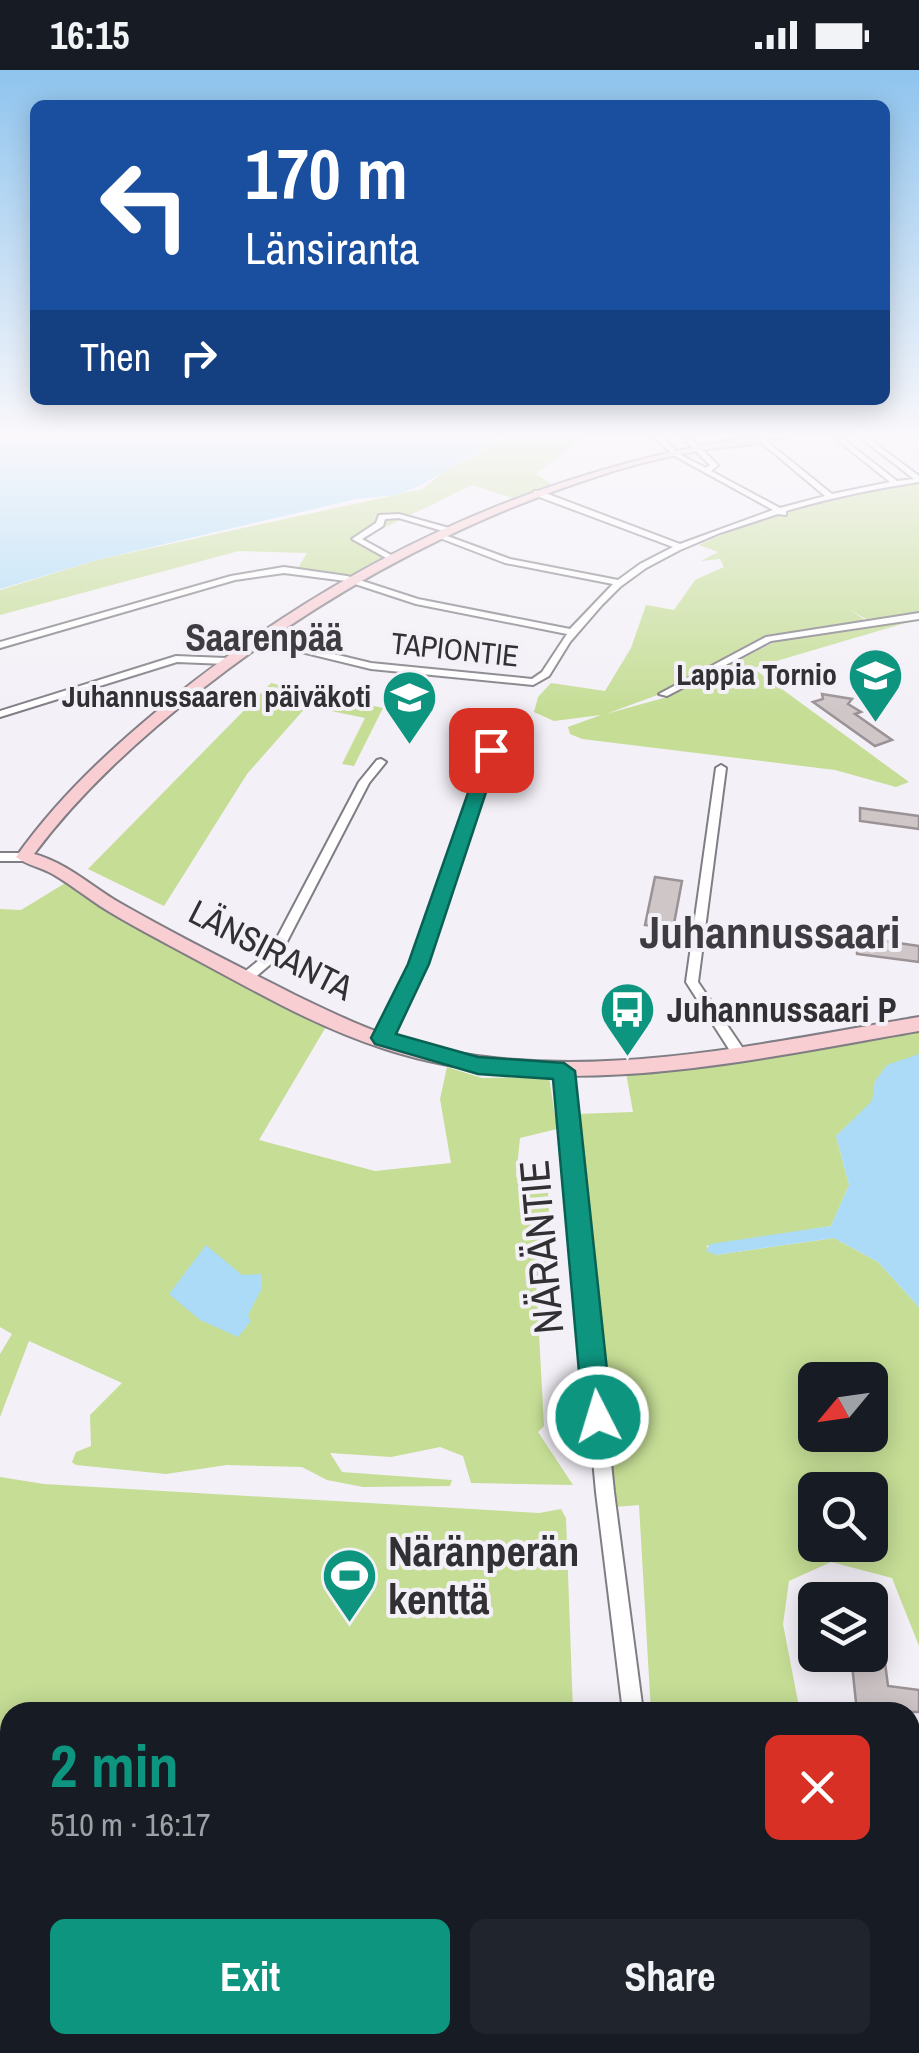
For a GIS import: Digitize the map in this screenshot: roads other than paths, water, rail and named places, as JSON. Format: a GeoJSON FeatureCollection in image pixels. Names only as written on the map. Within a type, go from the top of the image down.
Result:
{"type":"FeatureCollection","features":[{"type":"Feature","properties":{"kind":"street"},"geometry":{"type":"LineString","coordinates":[[374,528],[356,539],[388,556]]}},
{"type":"Feature","properties":{"kind":"street"},"geometry":{"type":"LineString","coordinates":[[429,528],[508,561],[619,583]]}},
{"type":"Feature","properties":{"kind":"street"},"geometry":{"type":"LineString","coordinates":[[0,857],[24,857],[116,754],[255,638],[388,556],[452,528]]}},
{"type":"Feature","properties":{"kind":"street"},"geometry":{"type":"LineString","coordinates":[[628,528],[677,546]]}},
{"type":"Feature","properties":{"kind":"street"},"geometry":{"type":"LineString","coordinates":[[0,645],[263,572],[347,580],[416,602],[570,632],[619,583],[677,546],[735,528]]}},
{"type":"Feature","properties":{"kind":"street"},"geometry":{"type":"LineString","coordinates":[[664,694],[769,640],[919,616]]}},
{"type":"Feature","properties":{"kind":"street","name":"TAPIONTIE"},"geometry":{"type":"LineString","coordinates":[[255,638],[371,666],[533,682],[543,678],[570,632]]}},
{"type":"Feature","properties":{"kind":"street"},"geometry":{"type":"LineString","coordinates":[[0,714],[176,659],[226,661]]}},
{"type":"Feature","properties":{"kind":"street"},"geometry":{"type":"LineString","coordinates":[[382,1038],[418,964],[491,750]]}},
{"type":"Feature","properties":{"kind":"street"},"geometry":{"type":"LineString","coordinates":[[248,977],[276,954],[364,782],[382,762]]}},
{"type":"Feature","properties":{"kind":"street"},"geometry":{"type":"LineString","coordinates":[[721,768],[692,982],[739,1052]]}},
{"type":"Feature","properties":{"kind":"street","name":"LÄNSIRANTA"},"geometry":{"type":"LineString","coordinates":[[24,857],[64,871],[107,902],[322,1017],[478,1065],[564,1071],[739,1052],[919,1024]]}},
{"type":"Feature","properties":{"kind":"street","name":"NÄRÄNTIE"},"geometry":{"type":"LineString","coordinates":[[564,1071],[605,1492],[632,1702]]}},
{"type":"Feature","properties":{"kind":"water"},"geometry":{"type":"Polygon","coordinates":[[[0,528],[235,528],[97,560],[0,589],[0,528]]]}},
{"type":"Feature","properties":{"kind":"water"},"geometry":{"type":"Polygon","coordinates":[[[919,1054],[919,1307],[878,1262],[834,1238],[716,1255],[706,1251],[710,1244],[831,1226],[849,1185],[836,1136],[872,1101],[875,1081],[887,1065],[919,1054]]]}},
{"type":"Feature","properties":{"kind":"water"},"geometry":{"type":"Polygon","coordinates":[[[206,1245],[242,1275],[262,1274],[262,1288],[248,1315],[251,1321],[238,1337],[200,1320],[169,1294],[206,1245]]]}},
{"type":"Feature","properties":{"kind":"place","name":"Lappia Tornio"},"geometry":{"type":"Point","coordinates":[876,724]}},
{"type":"Feature","properties":{"kind":"place","name":"Juhannussaaren päiväkoti"},"geometry":{"type":"Point","coordinates":[410,746]}},
{"type":"Feature","properties":{"kind":"place","name":"Juhannussaari P"},"geometry":{"type":"Point","coordinates":[628,1059]}},
{"type":"Feature","properties":{"kind":"place","name":"Näränperän kenttä"},"geometry":{"type":"Point","coordinates":[349,1624]}},
{"type":"Feature","properties":{"kind":"district","name":"Saarenpää"},"geometry":{"type":"Point","coordinates":[264,638]}},
{"type":"Feature","properties":{"kind":"district","name":"Juhannussaari"},"geometry":{"type":"Point","coordinates":[770,932]}}]}
